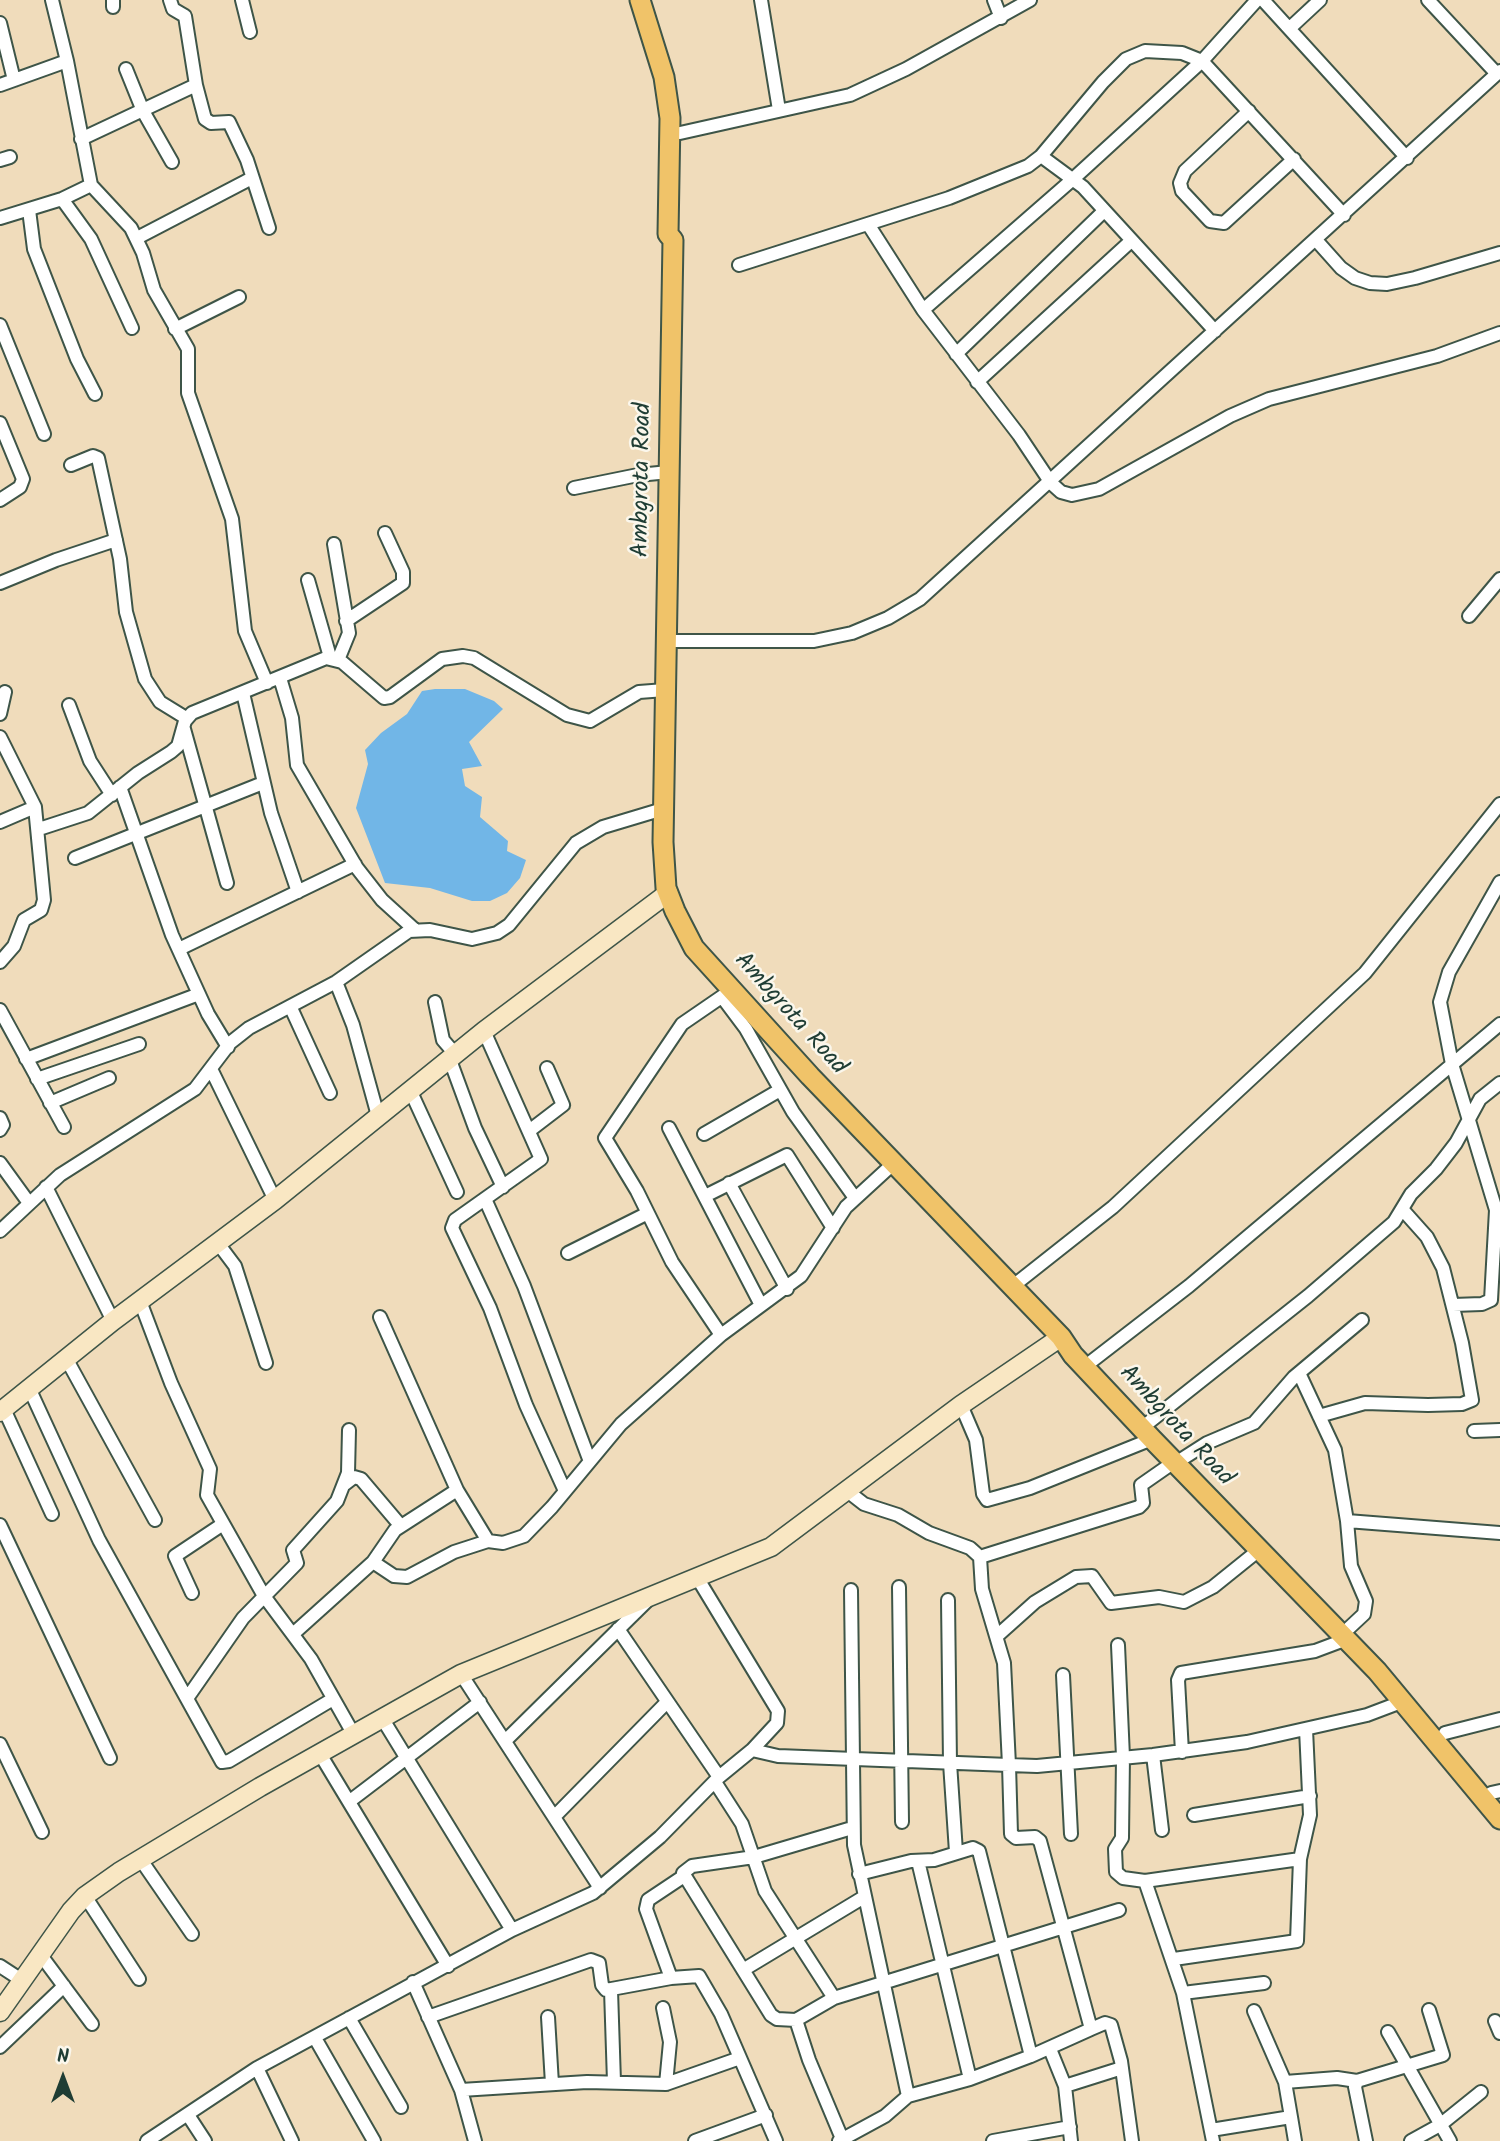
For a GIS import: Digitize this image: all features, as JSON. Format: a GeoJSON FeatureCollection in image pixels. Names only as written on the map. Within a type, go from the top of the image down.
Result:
{"type":"FeatureCollection","features":[{"type":"Feature","properties":{"kind":"main road","name":"Ambgrota Road"},"geometry":{"type":"LineString","coordinates":[[640,0],[668,93],[668,234],[673,240],[663,809],[668,893],[691,939],[691,945],[727,993],[898,1165],[1065,1341],[1073,1354],[1178,1460],[1259,1550],[1348,1634],[1500,1819]]}},
{"type":"Feature","properties":{"kind":"main road"},"geometry":{"type":"LineString","coordinates":[[650,0],[677,91],[680,133],[678,234],[673,240]]}},
{"type":"Feature","properties":{"kind":"main road"},"geometry":{"type":"LineString","coordinates":[[691,939],[732,974],[886,1144],[902,1163],[898,1165]]}},
{"type":"Feature","properties":{"kind":"main road"},"geometry":{"type":"LineString","coordinates":[[1065,1341],[1076,1346],[1092,1361],[1150,1431]]}},
{"type":"Feature","properties":{"kind":"main road"},"geometry":{"type":"LineString","coordinates":[[1178,1460],[1445,1733],[1497,1796]]}},
{"type":"Feature","properties":{"kind":"street"},"geometry":{"type":"LineString","coordinates":[[52,0],[91,185],[119,213],[137,238],[154,290],[188,349],[187,380],[191,405],[232,519],[245,631],[267,684]]}},
{"type":"Feature","properties":{"kind":"street"},"geometry":{"type":"LineString","coordinates":[[170,0],[173,9],[185,16],[196,85],[205,119],[211,123],[229,121],[240,141],[269,228]]}},
{"type":"Feature","properties":{"kind":"street"},"geometry":{"type":"LineString","coordinates":[[242,0],[250,32]]}},
{"type":"Feature","properties":{"kind":"street"},"geometry":{"type":"LineString","coordinates":[[761,0],[779,110]]}},
{"type":"Feature","properties":{"kind":"street"},"geometry":{"type":"LineString","coordinates":[[994,0],[1001,18]]}},
{"type":"Feature","properties":{"kind":"street"},"geometry":{"type":"LineString","coordinates":[[680,133],[850,95],[878,83],[1030,0]]}},
{"type":"Feature","properties":{"kind":"street"},"geometry":{"type":"LineString","coordinates":[[923,310],[1073,179],[1202,61],[1257,0]]}},
{"type":"Feature","properties":{"kind":"street"},"geometry":{"type":"LineString","coordinates":[[1263,0],[1291,27],[1407,158]]}},
{"type":"Feature","properties":{"kind":"street"},"geometry":{"type":"LineString","coordinates":[[1291,27],[1321,0]]}},
{"type":"Feature","properties":{"kind":"street"},"geometry":{"type":"LineString","coordinates":[[665,641],[814,640],[852,633],[888,618],[920,599],[1051,483],[1499,72],[1428,0]]}},
{"type":"Feature","properties":{"kind":"street"},"geometry":{"type":"LineString","coordinates":[[0,23],[15,80]]}},
{"type":"Feature","properties":{"kind":"street"},"geometry":{"type":"LineString","coordinates":[[739,265],[1009,176],[1041,156],[1126,60],[1144,51],[1182,53],[1202,61],[1344,215]]}},
{"type":"Feature","properties":{"kind":"street"},"geometry":{"type":"LineString","coordinates":[[0,85],[67,61]]}},
{"type":"Feature","properties":{"kind":"street"},"geometry":{"type":"LineString","coordinates":[[126,69],[143,111],[172,162]]}},
{"type":"Feature","properties":{"kind":"street"},"geometry":{"type":"LineString","coordinates":[[81,139],[196,85]]}},
{"type":"Feature","properties":{"kind":"street"},"geometry":{"type":"LineString","coordinates":[[1249,110],[1185,171],[1180,183],[1182,191],[1210,221],[1224,223],[1294,159]]}},
{"type":"Feature","properties":{"kind":"street"},"geometry":{"type":"LineString","coordinates":[[1041,156],[1073,179],[1215,331]]}},
{"type":"Feature","properties":{"kind":"street"},"geometry":{"type":"LineString","coordinates":[[137,238],[252,178]]}},
{"type":"Feature","properties":{"kind":"street"},"geometry":{"type":"LineString","coordinates":[[0,218],[62,199],[91,185]]}},
{"type":"Feature","properties":{"kind":"street"},"geometry":{"type":"LineString","coordinates":[[62,199],[91,239],[132,328]]}},
{"type":"Feature","properties":{"kind":"street"},"geometry":{"type":"LineString","coordinates":[[29,210],[34,249],[95,394]]}},
{"type":"Feature","properties":{"kind":"street"},"geometry":{"type":"LineString","coordinates":[[956,354],[1104,211]]}},
{"type":"Feature","properties":{"kind":"street"},"geometry":{"type":"LineString","coordinates":[[868,224],[923,310],[1019,435],[1051,483],[1061,492],[1085,495],[1230,416],[1269,399],[1437,356],[1500,333]]}},
{"type":"Feature","properties":{"kind":"street"},"geometry":{"type":"LineString","coordinates":[[1316,240],[1341,268],[1355,278],[1370,283],[1387,284],[1415,278],[1500,253]]}},
{"type":"Feature","properties":{"kind":"street"},"geometry":{"type":"LineString","coordinates":[[977,382],[1131,241]]}},
{"type":"Feature","properties":{"kind":"street"},"geometry":{"type":"LineString","coordinates":[[175,329],[239,297]]}},
{"type":"Feature","properties":{"kind":"street"},"geometry":{"type":"LineString","coordinates":[[0,325],[44,434]]}},
{"type":"Feature","properties":{"kind":"street"},"geometry":{"type":"LineString","coordinates":[[0,423],[23,479],[20,487],[0,500]]}},
{"type":"Feature","properties":{"kind":"street"},"geometry":{"type":"LineString","coordinates":[[71,465],[93,456],[98,458],[116,540],[126,611],[145,679],[160,702],[185,721],[205,807],[227,883]]}},
{"type":"Feature","properties":{"kind":"street"},"geometry":{"type":"LineString","coordinates":[[573,488],[626,477],[669,472]]}},
{"type":"Feature","properties":{"kind":"street"},"geometry":{"type":"LineString","coordinates":[[346,621],[403,583],[403,572],[385,533]]}},
{"type":"Feature","properties":{"kind":"street"},"geometry":{"type":"LineString","coordinates":[[0,583],[56,560],[116,540]]}},
{"type":"Feature","properties":{"kind":"street"},"geometry":{"type":"LineString","coordinates":[[38,829],[88,813],[178,746],[185,721],[243,693],[334,659],[349,639],[334,544]]}},
{"type":"Feature","properties":{"kind":"street"},"geometry":{"type":"LineString","coordinates":[[1469,616],[1500,579]]}},
{"type":"Feature","properties":{"kind":"street"},"geometry":{"type":"LineString","coordinates":[[308,580],[334,659],[384,698],[390,697],[442,659],[463,656],[474,658],[567,715],[590,721],[639,692],[665,690]]}},
{"type":"Feature","properties":{"kind":"street"},"geometry":{"type":"LineString","coordinates":[[280,678],[292,718],[297,765],[355,864],[382,900],[415,930]]}},
{"type":"Feature","properties":{"kind":"street"},"geometry":{"type":"LineString","coordinates":[[0,714],[5,692]]}},
{"type":"Feature","properties":{"kind":"street"},"geometry":{"type":"LineString","coordinates":[[243,693],[263,783],[298,892]]}},
{"type":"Feature","properties":{"kind":"street"},"geometry":{"type":"LineString","coordinates":[[69,705],[90,761],[116,791],[138,834],[179,949],[199,994],[228,1046]]}},
{"type":"Feature","properties":{"kind":"street"},"geometry":{"type":"LineString","coordinates":[[0,737],[35,807],[43,906],[24,920],[14,946],[0,962]]}},
{"type":"Feature","properties":{"kind":"street"},"geometry":{"type":"LineString","coordinates":[[75,858],[263,783]]}},
{"type":"Feature","properties":{"kind":"street"},"geometry":{"type":"LineString","coordinates":[[1013,1286],[1113,1207],[1365,973],[1500,804]]}},
{"type":"Feature","properties":{"kind":"street"},"geometry":{"type":"LineString","coordinates":[[0,822],[35,807]]}},
{"type":"Feature","properties":{"kind":"street"},"geometry":{"type":"LineString","coordinates":[[0,1231],[60,1175],[195,1089],[228,1046],[249,1028],[336,982],[405,933],[415,930],[472,939],[497,933],[509,925],[576,843],[603,827],[663,809]]}},
{"type":"Feature","properties":{"kind":"street"},"geometry":{"type":"LineString","coordinates":[[179,949],[355,864]]}},
{"type":"Feature","properties":{"kind":"street"},"geometry":{"type":"LineString","coordinates":[[1453,1305],[1482,1304],[1491,1300],[1496,1222],[1495,1186],[1452,1064],[1441,1015],[1442,991],[1448,972],[1500,882]]}},
{"type":"Feature","properties":{"kind":"street"},"geometry":{"type":"LineString","coordinates":[[52,1514],[2,1410],[113,1321],[275,1200],[484,1031],[668,893]]}},
{"type":"Feature","properties":{"kind":"street"},"geometry":{"type":"LineString","coordinates":[[336,982],[353,1025],[378,1116]]}},
{"type":"Feature","properties":{"kind":"street"},"geometry":{"type":"LineString","coordinates":[[721,1335],[682,1279],[605,1135],[682,1024],[727,993],[780,1090],[855,1198]]}},
{"type":"Feature","properties":{"kind":"street"},"geometry":{"type":"LineString","coordinates":[[26,1059],[199,994]]}},
{"type":"Feature","properties":{"kind":"street"},"geometry":{"type":"LineString","coordinates":[[435,1002],[442,1036],[453,1057],[475,1128],[503,1187]]}},
{"type":"Feature","properties":{"kind":"street"},"geometry":{"type":"LineString","coordinates":[[291,1008],[330,1093]]}},
{"type":"Feature","properties":{"kind":"street"},"geometry":{"type":"LineString","coordinates":[[0,1010],[64,1127]]}},
{"type":"Feature","properties":{"kind":"street"},"geometry":{"type":"LineString","coordinates":[[1092,1361],[1189,1286],[1500,1024]]}},
{"type":"Feature","properties":{"kind":"street"},"geometry":{"type":"LineString","coordinates":[[484,1031],[541,1159],[455,1220],[452,1228],[490,1308],[526,1405],[565,1491]]}},
{"type":"Feature","properties":{"kind":"street"},"geometry":{"type":"LineString","coordinates":[[37,1079],[139,1044]]}},
{"type":"Feature","properties":{"kind":"street"},"geometry":{"type":"LineString","coordinates":[[529,1131],[564,1105],[547,1068]]}},
{"type":"Feature","properties":{"kind":"street"},"geometry":{"type":"LineString","coordinates":[[211,1069],[275,1200]]}},
{"type":"Feature","properties":{"kind":"street"},"geometry":{"type":"LineString","coordinates":[[50,1103],[109,1078]]}},
{"type":"Feature","properties":{"kind":"street"},"geometry":{"type":"LineString","coordinates":[[961,1405],[976,1440],[983,1494],[987,1500],[1030,1488],[1150,1431],[1394,1222],[1411,1194],[1436,1169],[1480,1099],[1500,1083]]}},
{"type":"Feature","properties":{"kind":"street"},"geometry":{"type":"LineString","coordinates":[[704,1134],[780,1090]]}},
{"type":"Feature","properties":{"kind":"street"},"geometry":{"type":"LineString","coordinates":[[411,1092],[457,1192]]}},
{"type":"Feature","properties":{"kind":"street"},"geometry":{"type":"LineString","coordinates":[[0,1118],[3,1125],[0,1130]]}},
{"type":"Feature","properties":{"kind":"street"},"geometry":{"type":"LineString","coordinates":[[668,1128],[761,1305]]}},
{"type":"Feature","properties":{"kind":"street"},"geometry":{"type":"LineString","coordinates":[[705,1196],[787,1155],[834,1228]]}},
{"type":"Feature","properties":{"kind":"street"},"geometry":{"type":"LineString","coordinates":[[0,1163],[29,1203]]}},
{"type":"Feature","properties":{"kind":"street"},"geometry":{"type":"LineString","coordinates":[[373,1562],[394,1576],[407,1577],[453,1552],[488,1541],[503,1543],[524,1536],[621,1424],[721,1335],[787,1289],[808,1268],[855,1198],[898,1165]]}},
{"type":"Feature","properties":{"kind":"street"},"geometry":{"type":"LineString","coordinates":[[729,1183],[787,1289]]}},
{"type":"Feature","properties":{"kind":"street"},"geometry":{"type":"LineString","coordinates":[[46,1187],[113,1321]]}},
{"type":"Feature","properties":{"kind":"street"},"geometry":{"type":"LineString","coordinates":[[485,1199],[524,1286],[589,1459]]}},
{"type":"Feature","properties":{"kind":"street"},"geometry":{"type":"LineString","coordinates":[[1319,1416],[1365,1403],[1428,1405],[1462,1404],[1472,1400],[1453,1305],[1436,1251],[1402,1209]]}},
{"type":"Feature","properties":{"kind":"street"},"geometry":{"type":"LineString","coordinates":[[568,1253],[646,1213]]}},
{"type":"Feature","properties":{"kind":"street"},"geometry":{"type":"LineString","coordinates":[[217,1242],[235,1266],[266,1363]]}},
{"type":"Feature","properties":{"kind":"street"},"geometry":{"type":"LineString","coordinates":[[140,1301],[171,1383],[211,1469],[206,1492],[264,1595],[292,1634],[354,1735]]}},
{"type":"Feature","properties":{"kind":"street"},"geometry":{"type":"LineString","coordinates":[[380,1317],[457,1490],[488,1541]]}},
{"type":"Feature","properties":{"kind":"street"},"geometry":{"type":"LineString","coordinates":[[980,1557],[1139,1507],[1143,1503],[1141,1485],[1206,1443],[1254,1423],[1298,1373],[1362,1320]]}},
{"type":"Feature","properties":{"kind":"street"},"geometry":{"type":"LineString","coordinates":[[0,2012],[85,1896],[141,1860],[461,1674],[771,1547],[961,1405],[1065,1341]]}},
{"type":"Feature","properties":{"kind":"street"},"geometry":{"type":"LineString","coordinates":[[67,1360],[155,1520]]}},
{"type":"Feature","properties":{"kind":"street"},"geometry":{"type":"LineString","coordinates":[[1182,1752],[1178,1680],[1181,1673],[1315,1651],[1348,1634],[1364,1614],[1366,1605],[1351,1566],[1338,1462],[1298,1373]]}},
{"type":"Feature","properties":{"kind":"street"},"geometry":{"type":"LineString","coordinates":[[30,1390],[99,1540],[225,1763],[338,1708]]}},
{"type":"Feature","properties":{"kind":"street"},"geometry":{"type":"LineString","coordinates":[[188,1697],[243,1618],[297,1563],[293,1550],[331,1508],[345,1483],[350,1461],[349,1430]]}},
{"type":"Feature","properties":{"kind":"street"},"geometry":{"type":"LineString","coordinates":[[1475,1432],[1500,1430]]}},
{"type":"Feature","properties":{"kind":"street"},"geometry":{"type":"LineString","coordinates":[[345,1483],[354,1477],[361,1479],[400,1525]]}},
{"type":"Feature","properties":{"kind":"street"},"geometry":{"type":"LineString","coordinates":[[292,1634],[373,1562],[400,1525],[457,1490]]}},
{"type":"Feature","properties":{"kind":"street"},"geometry":{"type":"LineString","coordinates":[[846,1490],[864,1504],[898,1515],[929,1533],[970,1548],[980,1557],[982,1589],[1004,1663],[1011,1834],[1016,1838],[1035,1837],[1040,1841],[1091,2029]]}},
{"type":"Feature","properties":{"kind":"street"},"geometry":{"type":"LineString","coordinates":[[1347,1521],[1500,1533]]}},
{"type":"Feature","properties":{"kind":"street"},"geometry":{"type":"LineString","coordinates":[[192,1593],[174,1558],[223,1524]]}},
{"type":"Feature","properties":{"kind":"street"},"geometry":{"type":"LineString","coordinates":[[0,1525],[110,1758]]}},
{"type":"Feature","properties":{"kind":"street"},"geometry":{"type":"LineString","coordinates":[[997,1636],[1035,1602],[1076,1577],[1092,1576],[1111,1602],[1159,1597],[1184,1602],[1213,1587],[1259,1550]]}},
{"type":"Feature","properties":{"kind":"street"},"geometry":{"type":"LineString","coordinates":[[147,2141],[257,2068],[512,1930],[600,1888],[660,1837],[717,1780],[752,1750],[777,1723],[778,1711],[698,1579]]}},
{"type":"Feature","properties":{"kind":"street"},"geometry":{"type":"LineString","coordinates":[[899,1587],[902,1822]]}},
{"type":"Feature","properties":{"kind":"street"},"geometry":{"type":"LineString","coordinates":[[851,1590],[854,1759],[852,1828],[859,1874],[908,2095]]}},
{"type":"Feature","properties":{"kind":"street"},"geometry":{"type":"LineString","coordinates":[[505,1741],[649,1598]]}},
{"type":"Feature","properties":{"kind":"street"},"geometry":{"type":"LineString","coordinates":[[948,1600],[950,1763],[956,1852]]}},
{"type":"Feature","properties":{"kind":"street"},"geometry":{"type":"LineString","coordinates":[[618,1629],[717,1780],[742,1825],[765,1891],[834,1998]]}},
{"type":"Feature","properties":{"kind":"street"},"geometry":{"type":"LineString","coordinates":[[1118,1645],[1123,1757],[1122,1838],[1115,1849],[1116,1872],[1123,1878],[1144,1881],[1300,1859]]}},
{"type":"Feature","properties":{"kind":"street"},"geometry":{"type":"LineString","coordinates":[[461,1674],[600,1888]]}},
{"type":"Feature","properties":{"kind":"street"},"geometry":{"type":"LineString","coordinates":[[1063,1675],[1071,1834]]}},
{"type":"Feature","properties":{"kind":"street"},"geometry":{"type":"LineString","coordinates":[[752,1750],[771,1755],[901,1761],[1009,1765],[1069,1763],[1182,1752],[1306,1730],[1404,1701]]}},
{"type":"Feature","properties":{"kind":"street"},"geometry":{"type":"LineString","coordinates":[[350,1801],[480,1702]]}},
{"type":"Feature","properties":{"kind":"street"},"geometry":{"type":"LineString","coordinates":[[555,1816],[667,1702]]}},
{"type":"Feature","properties":{"kind":"street"},"geometry":{"type":"LineString","coordinates":[[382,1718],[512,1930]]}},
{"type":"Feature","properties":{"kind":"street"},"geometry":{"type":"LineString","coordinates":[[1445,1733],[1500,1718]]}},
{"type":"Feature","properties":{"kind":"street"},"geometry":{"type":"LineString","coordinates":[[1174,1959],[1296,1942],[1300,1859],[1309,1828],[1306,1730]]}},
{"type":"Feature","properties":{"kind":"street"},"geometry":{"type":"LineString","coordinates":[[0,1744],[42,1832]]}},
{"type":"Feature","properties":{"kind":"street"},"geometry":{"type":"LineString","coordinates":[[320,1754],[448,1966]]}},
{"type":"Feature","properties":{"kind":"street"},"geometry":{"type":"LineString","coordinates":[[1153,1755],[1162,1830]]}},
{"type":"Feature","properties":{"kind":"street"},"geometry":{"type":"LineString","coordinates":[[1194,1815],[1310,1796]]}},
{"type":"Feature","properties":{"kind":"street"},"geometry":{"type":"LineString","coordinates":[[852,1828],[754,1857],[692,1866],[684,1870],[684,1876],[771,2015],[777,2020],[796,2020],[834,1998],[1119,1910]]}},
{"type":"Feature","properties":{"kind":"street"},"geometry":{"type":"LineString","coordinates":[[859,1874],[934,1860],[975,1848],[981,1854],[1031,2056]]}},
{"type":"Feature","properties":{"kind":"street"},"geometry":{"type":"LineString","coordinates":[[141,1860],[192,1934]]}},
{"type":"Feature","properties":{"kind":"street"},"geometry":{"type":"LineString","coordinates":[[918,1861],[970,2078]]}},
{"type":"Feature","properties":{"kind":"street"},"geometry":{"type":"LineString","coordinates":[[671,1978],[645,1906],[648,1900],[684,1876]]}},
{"type":"Feature","properties":{"kind":"street"},"geometry":{"type":"LineString","coordinates":[[1144,1881],[1174,1959],[1212,2135],[1291,2117]]}},
{"type":"Feature","properties":{"kind":"street"},"geometry":{"type":"LineString","coordinates":[[85,1896],[139,1979]]}},
{"type":"Feature","properties":{"kind":"street"},"geometry":{"type":"LineString","coordinates":[[743,1970],[864,1897]]}},
{"type":"Feature","properties":{"kind":"street"},"geometry":{"type":"LineString","coordinates":[[40,1954],[92,2024]]}},
{"type":"Feature","properties":{"kind":"street"},"geometry":{"type":"LineString","coordinates":[[428,2017],[591,1960],[598,1961],[602,1985],[611,1990],[671,1978],[699,1976],[721,2014],[776,2141]]}},
{"type":"Feature","properties":{"kind":"street"},"geometry":{"type":"LineString","coordinates":[[0,1966],[23,1981]]}},
{"type":"Feature","properties":{"kind":"street"},"geometry":{"type":"LineString","coordinates":[[413,1982],[461,2090],[473,2140]]}},
{"type":"Feature","properties":{"kind":"street"},"geometry":{"type":"LineString","coordinates":[[1183,1993],[1264,1983]]}},
{"type":"Feature","properties":{"kind":"street"},"geometry":{"type":"LineString","coordinates":[[0,2047],[64,1986]]}},
{"type":"Feature","properties":{"kind":"street"},"geometry":{"type":"LineString","coordinates":[[611,1990],[614,2082]]}},
{"type":"Feature","properties":{"kind":"street"},"geometry":{"type":"LineString","coordinates":[[663,2008],[670,2042],[666,2084]]}},
{"type":"Feature","properties":{"kind":"street"},"geometry":{"type":"LineString","coordinates":[[1284,2082],[1337,2078],[1357,2081],[1443,2054],[1429,2010]]}},
{"type":"Feature","properties":{"kind":"street"},"geometry":{"type":"LineString","coordinates":[[1254,2011],[1284,2082],[1294,2141]]}},
{"type":"Feature","properties":{"kind":"street"},"geometry":{"type":"LineString","coordinates":[[548,2017],[552,2084]]}},
{"type":"Feature","properties":{"kind":"street"},"geometry":{"type":"LineString","coordinates":[[349,2018],[401,2107]]}},
{"type":"Feature","properties":{"kind":"street"},"geometry":{"type":"LineString","coordinates":[[796,2020],[841,2141],[885,2116],[908,2095],[970,2078],[1050,2049],[1110,2023],[1122,2068],[1132,2141]]}},
{"type":"Feature","properties":{"kind":"street"},"geometry":{"type":"LineString","coordinates":[[1388,2032],[1450,2141]]}},
{"type":"Feature","properties":{"kind":"street"},"geometry":{"type":"LineString","coordinates":[[315,2038],[374,2141]]}},
{"type":"Feature","properties":{"kind":"street"},"geometry":{"type":"LineString","coordinates":[[1050,2049],[1065,2086],[1071,2141]]}},
{"type":"Feature","properties":{"kind":"street"},"geometry":{"type":"LineString","coordinates":[[461,2090],[614,2082],[666,2084],[740,2058]]}},
{"type":"Feature","properties":{"kind":"street"},"geometry":{"type":"LineString","coordinates":[[257,2068],[292,2141]]}},
{"type":"Feature","properties":{"kind":"street"},"geometry":{"type":"LineString","coordinates":[[1065,2086],[1122,2068]]}},
{"type":"Feature","properties":{"kind":"street"},"geometry":{"type":"LineString","coordinates":[[1357,2081],[1355,2087],[1366,2141]]}},
{"type":"Feature","properties":{"kind":"street"},"geometry":{"type":"LineString","coordinates":[[1411,2141],[1440,2125],[1481,2092]]}},
{"type":"Feature","properties":{"kind":"street"},"geometry":{"type":"LineString","coordinates":[[188,2115],[205,2141]]}},
{"type":"Feature","properties":{"kind":"street"},"geometry":{"type":"LineString","coordinates":[[695,2141],[766,2115]]}},
{"type":"Feature","properties":{"kind":"street"},"geometry":{"type":"LineString","coordinates":[[993,2141],[1070,2127]]}},
{"type":"Feature","properties":{"kind":"water"},"geometry":{"type":"Polygon","coordinates":[[[465,689],[494,701],[503,709],[469,742],[482,766],[462,769],[465,786],[482,797],[480,817],[508,841],[507,851],[526,860],[520,878],[507,893],[490,901],[472,901],[430,888],[385,883],[356,808],[368,764],[365,750],[381,733],[407,714],[422,691],[465,689]]]}}]}
